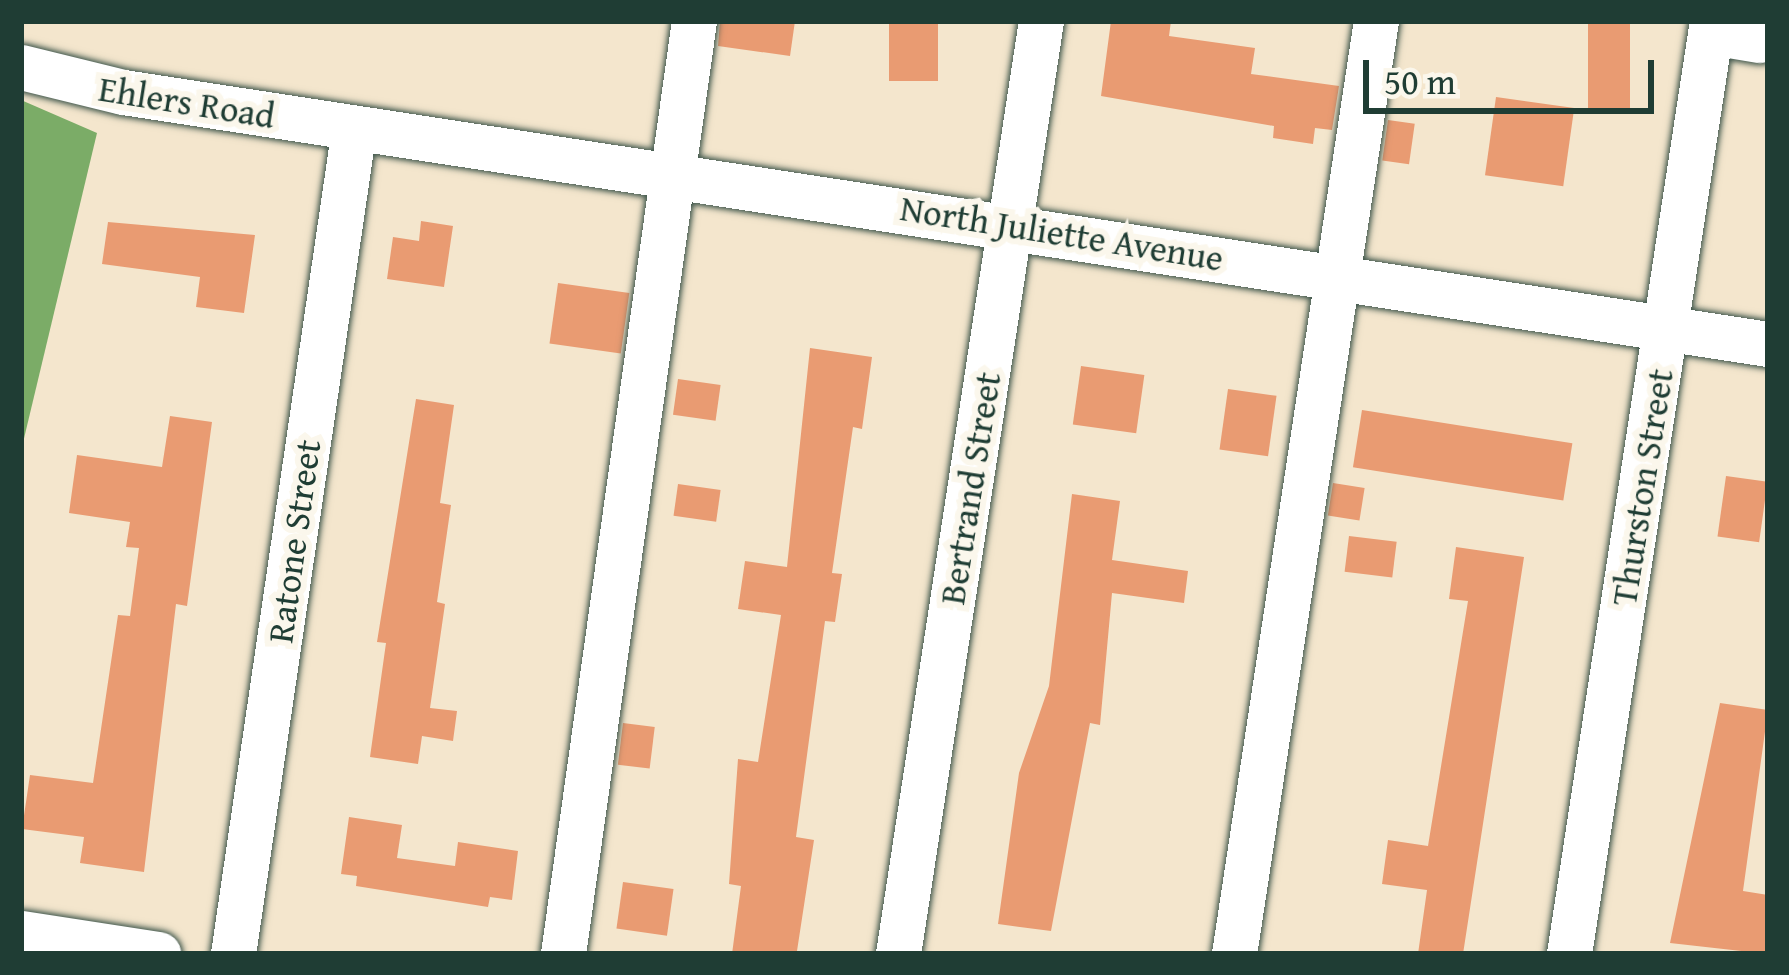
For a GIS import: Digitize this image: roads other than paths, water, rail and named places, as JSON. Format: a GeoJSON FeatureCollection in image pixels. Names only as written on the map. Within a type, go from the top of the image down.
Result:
{"type":"FeatureCollection","features":[{"type":"Feature","properties":{"kind":"street"},"geometry":{"type":"LineString","coordinates":[[563,954],[694,21]]}},
{"type":"Feature","properties":{"kind":"street","name":"Bertrand Street"},"geometry":{"type":"LineString","coordinates":[[898,954],[1040,21]]}},
{"type":"Feature","properties":{"kind":"street"},"geometry":{"type":"LineString","coordinates":[[1234,954],[1376,21]]}},
{"type":"Feature","properties":{"kind":"street"},"geometry":{"type":"LineString","coordinates":[[1712,26],[1759,40]]}},
{"type":"Feature","properties":{"kind":"street","name":"Thurston Street"},"geometry":{"type":"LineString","coordinates":[[1569,954],[1712,26]]}},
{"type":"Feature","properties":{"kind":"street","name":"Ehlers Road"},"geometry":{"type":"LineString","coordinates":[[21,67],[123,92],[355,128]]}},
{"type":"Feature","properties":{"kind":"street","name":"North Juliette Avenue"},"geometry":{"type":"LineString","coordinates":[[355,128],[673,171],[1768,344]]}},
{"type":"Feature","properties":{"kind":"street","name":"Ratone Street"},"geometry":{"type":"LineString","coordinates":[[232,954],[355,128]]}},
{"type":"Feature","properties":{"kind":"street"},"geometry":{"type":"LineString","coordinates":[[21,933],[158,954]]}}]}
